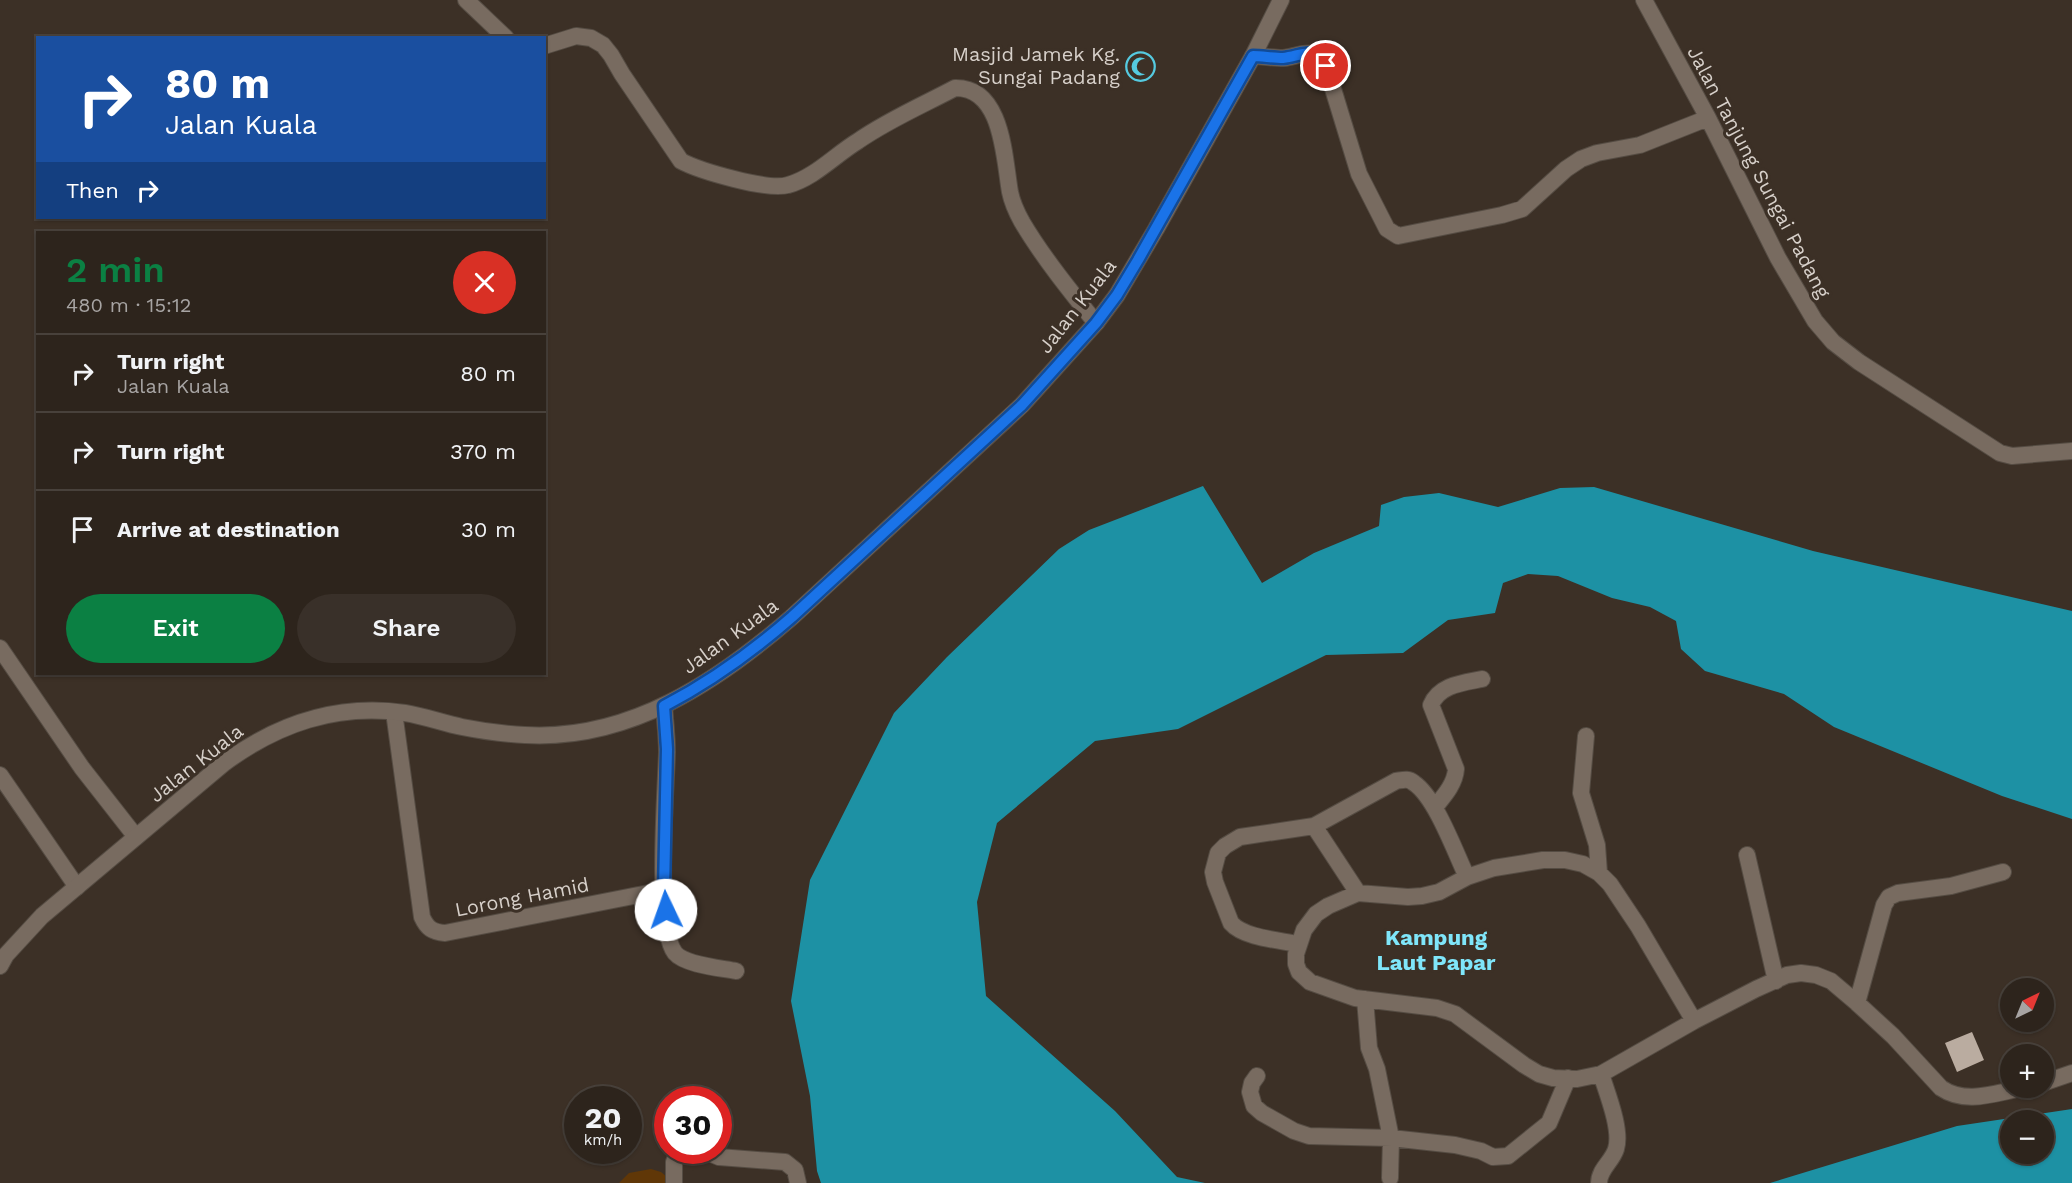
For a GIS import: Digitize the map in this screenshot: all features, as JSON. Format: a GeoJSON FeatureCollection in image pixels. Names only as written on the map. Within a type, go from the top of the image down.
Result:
{"type":"FeatureCollection","features":[{"type":"Feature","properties":{"kind":"street"},"geometry":{"type":"LineString","coordinates":[[466,0],[504,36]]}},
{"type":"Feature","properties":{"kind":"street","name":"Jalan Kuala"},"geometry":{"type":"LineString","coordinates":[[0,966],[24,934],[77,887],[223,764],[268,734],[317,717],[376,710],[462,727],[526,735],[596,730],[664,706],[723,671],[758,646],[1022,405],[1096,323],[1117,295],[1138,260],[1253,56],[1281,0]]}},
{"type":"Feature","properties":{"kind":"street","name":"Jalan Tanjung Sungai Padang"},"geometry":{"type":"LineString","coordinates":[[1644,0],[1708,118],[1778,258],[1815,321],[1833,342],[1859,362],[2000,453],[2012,456],[2072,451]]}},
{"type":"Feature","properties":{"kind":"street"},"geometry":{"type":"LineString","coordinates":[[546,45],[576,36],[591,38],[603,45],[681,161],[694,168],[768,185],[786,186],[799,180],[859,140],[955,88],[966,88],[976,92],[986,101],[994,115],[1006,159],[1010,193],[1023,222],[1072,293],[1096,323]]}},
{"type":"Feature","properties":{"kind":"street"},"geometry":{"type":"LineString","coordinates":[[1253,56],[1281,58],[1310,53],[1322,59],[1359,174],[1388,229],[1392,234],[1404,236],[1522,209],[1566,169],[1581,159],[1597,153],[1640,145],[1708,118]]}},
{"type":"Feature","properties":{"kind":"street"},"geometry":{"type":"LineString","coordinates":[[0,648],[82,768],[136,837]]}},
{"type":"Feature","properties":{"kind":"street"},"geometry":{"type":"LineString","coordinates":[[1435,807],[1451,785],[1456,769],[1431,705],[1433,698],[1443,689],[1482,679]]}},
{"type":"Feature","properties":{"kind":"street"},"geometry":{"type":"LineString","coordinates":[[664,706],[667,749],[664,890],[667,930],[671,945],[677,955],[690,962],[736,971]]}},
{"type":"Feature","properties":{"kind":"street","name":"Lorong Hamid"},"geometry":{"type":"LineString","coordinates":[[394,712],[422,917],[427,926],[435,932],[445,933],[664,890]]}},
{"type":"Feature","properties":{"kind":"street"},"geometry":{"type":"LineString","coordinates":[[1586,736],[1581,793],[1597,845],[1599,873]]}},
{"type":"Feature","properties":{"kind":"street"},"geometry":{"type":"LineString","coordinates":[[0,775],[77,887]]}},
{"type":"Feature","properties":{"kind":"street"},"geometry":{"type":"LineString","coordinates":[[1298,944],[1246,933],[1235,928],[1228,918],[1213,872],[1218,853],[1233,840],[1314,826],[1396,781],[1406,779],[1414,783],[1435,807],[1467,877]]}},
{"type":"Feature","properties":{"kind":"street"},"geometry":{"type":"LineString","coordinates":[[1314,826],[1358,893]]}},
{"type":"Feature","properties":{"kind":"street"},"geometry":{"type":"LineString","coordinates":[[1747,855],[1776,981]]}},
{"type":"Feature","properties":{"kind":"street"},"geometry":{"type":"LineString","coordinates":[[1694,1021],[1638,926],[1610,884],[1599,873],[1583,864],[1565,860],[1543,860],[1494,868],[1467,877],[1439,892],[1422,896],[1358,893],[1328,906],[1316,915],[1304,930],[1298,944],[1296,964],[1304,978],[1355,998],[1437,1008],[1455,1014],[1524,1065],[1539,1074],[1553,1078],[1577,1079],[1601,1074],[1694,1021],[1788,975],[1801,973],[1816,975],[1831,981],[1893,1035],[1941,1088],[1951,1095],[1976,1097],[2000,1092]]}},
{"type":"Feature","properties":{"kind":"street"},"geometry":{"type":"LineString","coordinates":[[1857,1003],[1884,905],[1889,897],[1898,893],[1951,886],[2003,872]]}},
{"type":"Feature","properties":{"kind":"street"},"geometry":{"type":"LineString","coordinates":[[1365,999],[1369,1048],[1377,1069],[1391,1138],[1390,1178]]}},
{"type":"Feature","properties":{"kind":"street"},"geometry":{"type":"LineString","coordinates":[[2054,1079],[2072,1073]]}},
{"type":"Feature","properties":{"kind":"street"},"geometry":{"type":"LineString","coordinates":[[1599,1183],[1600,1174],[1614,1155],[1617,1141],[1614,1120],[1601,1074]]}},
{"type":"Feature","properties":{"kind":"street"},"geometry":{"type":"LineString","coordinates":[[1257,1076],[1250,1092],[1254,1106],[1294,1131],[1309,1136],[1391,1138],[1455,1145],[1481,1151],[1493,1157],[1508,1156],[1549,1123],[1568,1078]]}},
{"type":"Feature","properties":{"kind":"street"},"geometry":{"type":"LineString","coordinates":[[732,1158],[785,1162],[795,1170],[798,1183]]}},
{"type":"Feature","properties":{"kind":"street"},"geometry":{"type":"LineString","coordinates":[[674,1164],[674,1183]]}},
{"type":"Feature","properties":{"kind":"shaded area"},"geometry":{"type":"Polygon","coordinates":[[[651,1169],[661,1172],[674,1183],[619,1183],[629,1173],[651,1169]]]}},
{"type":"Feature","properties":{"kind":"water"},"geometry":{"type":"Polygon","coordinates":[[[1203,486],[1262,583],[1314,553],[1379,526],[1381,505],[1404,497],[1439,493],[1498,507],[1560,488],[1594,487],[1813,551],[2072,611],[2072,819],[2002,796],[1834,727],[1784,694],[1705,671],[1681,649],[1676,621],[1650,607],[1612,598],[1558,576],[1528,574],[1503,583],[1495,613],[1448,620],[1403,653],[1326,655],[1178,729],[1095,741],[997,823],[977,902],[986,996],[1115,1111],[1177,1177],[1205,1183],[821,1183],[817,1171],[810,1096],[791,1001],[810,880],[894,713],[947,657],[1059,549],[1089,530],[1203,486]]]}},
{"type":"Feature","properties":{"kind":"water"},"geometry":{"type":"Polygon","coordinates":[[[2072,1109],[2072,1183],[1770,1183],[1957,1126],[2000,1120],[2000,1164],[2054,1164],[2054,1112],[2072,1109]]]}},
{"type":"Feature","properties":{"kind":"building"},"geometry":{"type":"Polygon","coordinates":[[[1972,1032],[1984,1060],[1957,1072],[1945,1043],[1972,1032]]]}},
{"type":"Feature","properties":{"kind":"place","name":"Masjid Jamek Kg. Sungai Padang"},"geometry":{"type":"Point","coordinates":[1141,66]}},
{"type":"Feature","properties":{"kind":"district","name":"Kampung Laut Papar"},"geometry":{"type":"Point","coordinates":[1436,950]}},
{"type":"Feature","properties":{"kind":"route"},"geometry":{"type":"LineString","coordinates":[[666,910],[664,838],[667,749],[664,706],[723,671],[758,646],[792,617],[1022,405],[1079,344],[1117,295],[1253,56],[1281,58],[1310,53],[1322,59],[1326,66]]}}]}
